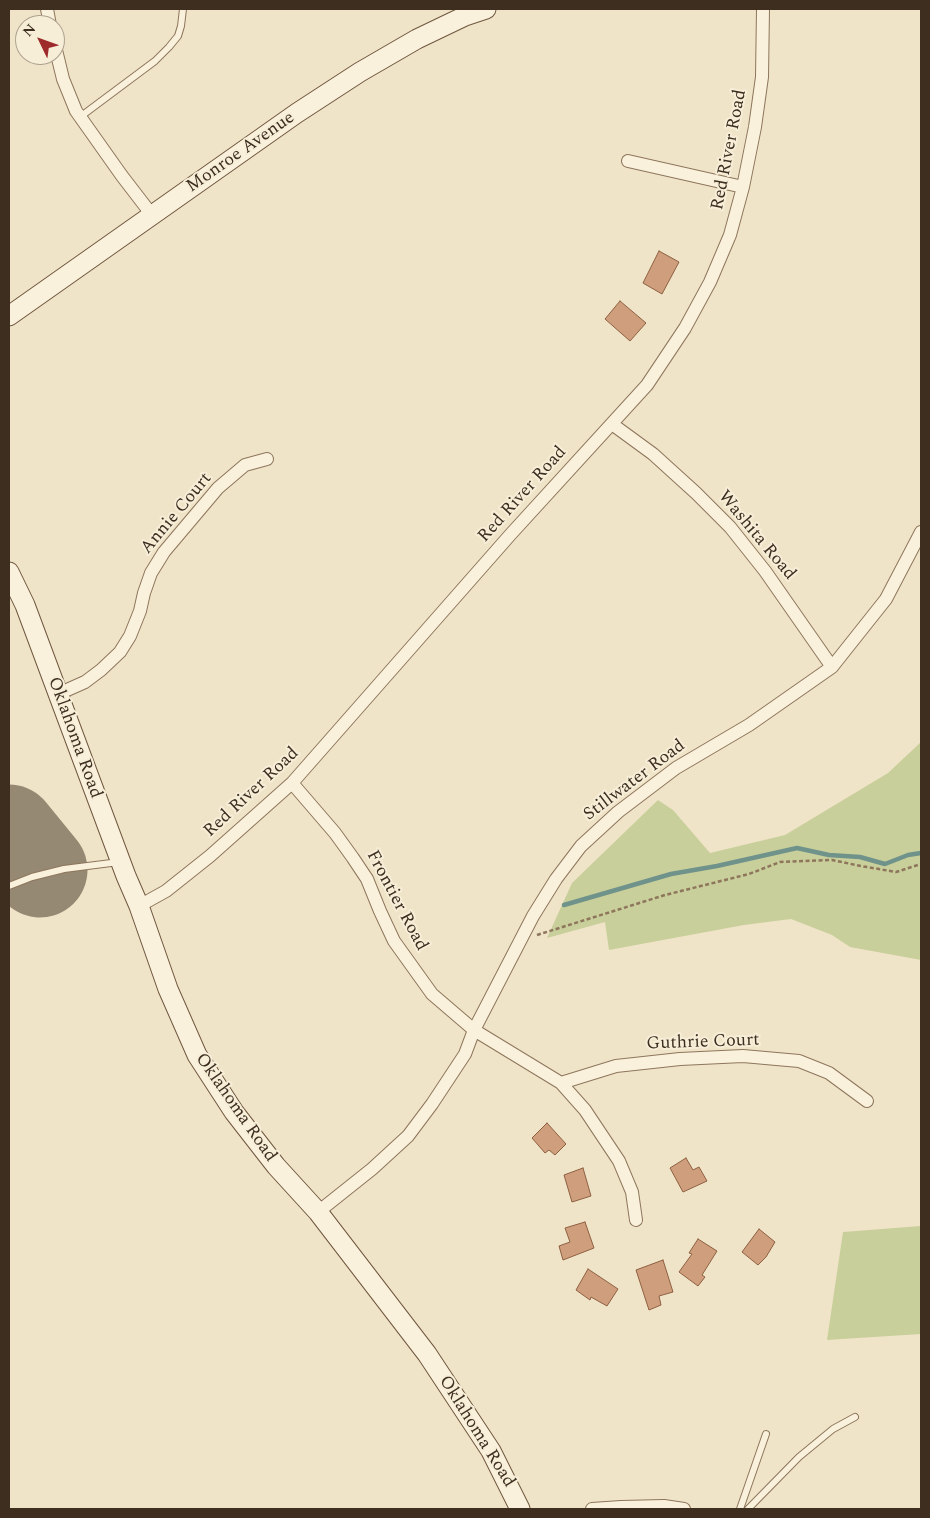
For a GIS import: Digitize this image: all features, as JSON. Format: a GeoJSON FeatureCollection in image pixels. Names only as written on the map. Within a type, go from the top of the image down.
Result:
{"type":"FeatureCollection","features":[{"type":"Feature","properties":{"kind":"street","name":"Monroe Avenue"},"geometry":{"type":"LineString","coordinates":[[9,316],[297,113],[360,72],[417,39],[466,16],[486,9]]}},
{"type":"Feature","properties":{"kind":"street","name":"Red River Road"},"geometry":{"type":"LineString","coordinates":[[139,906],[166,890],[210,856],[292,783],[510,535],[612,424],[646,384],[685,328],[710,282],[730,235],[744,187],[762,77],[763,9]]}},
{"type":"Feature","properties":{"kind":"street"},"geometry":{"type":"LineString","coordinates":[[60,65],[63,79],[80,117],[152,215]]}},
{"type":"Feature","properties":{"kind":"street"},"geometry":{"type":"LineString","coordinates":[[628,161],[744,187]]}},
{"type":"Feature","properties":{"kind":"street","name":"Washita Road"},"geometry":{"type":"LineString","coordinates":[[612,424],[653,454],[730,527],[765,571],[832,667]]}},
{"type":"Feature","properties":{"kind":"street","name":"Annie Court"},"geometry":{"type":"LineString","coordinates":[[58,694],[85,682],[120,652],[130,636],[140,611],[151,573],[164,552],[218,488],[245,465],[267,459]]}},
{"type":"Feature","properties":{"kind":"street","name":"Stillwater Road"},"geometry":{"type":"LineString","coordinates":[[318,1212],[372,1170],[408,1136],[432,1104],[465,1054],[474,1030],[533,916],[556,879],[580,846],[618,812],[676,768],[748,725],[832,667],[886,599],[921,532]]}},
{"type":"Feature","properties":{"kind":"street","name":"Oklahoma Road"},"geometry":{"type":"LineString","coordinates":[[9,572],[25,606],[139,906],[168,989],[196,1055],[234,1112],[276,1166],[318,1212],[427,1354],[490,1450],[520,1509]]}},
{"type":"Feature","properties":{"kind":"street","name":"Frontier Road"},"geometry":{"type":"LineString","coordinates":[[292,783],[335,833],[367,879],[394,941],[432,994],[474,1030],[561,1083],[585,1110],[619,1162],[632,1192],[636,1220]]}},
{"type":"Feature","properties":{"kind":"street","name":"Guthrie Court"},"geometry":{"type":"LineString","coordinates":[[561,1083],[616,1066],[680,1059],[743,1056],[799,1062],[829,1072],[867,1101]]}},
{"type":"Feature","properties":{"kind":"street"},"geometry":{"type":"LineString","coordinates":[[592,1509],[664,1506],[684,1509]]}},
{"type":"Feature","properties":{"kind":"lane"},"geometry":{"type":"LineString","coordinates":[[80,117],[155,60],[168,47],[178,36],[184,9]]}},
{"type":"Feature","properties":{"kind":"lane"},"geometry":{"type":"LineString","coordinates":[[9,886],[32,877],[64,869],[121,862]]}},
{"type":"Feature","properties":{"kind":"lane"},"geometry":{"type":"LineString","coordinates":[[748,1509],[799,1457],[834,1429],[855,1417]]}},
{"type":"Feature","properties":{"kind":"lane"},"geometry":{"type":"LineString","coordinates":[[740,1509],[766,1434]]}},
{"type":"Feature","properties":{"kind":"path"},"geometry":{"type":"LineString","coordinates":[[521,940],[664,895],[749,874],[780,862],[832,860],[896,872],[921,864]]}},
{"type":"Feature","properties":{"kind":"green space"},"geometry":{"type":"Polygon","coordinates":[[[921,742],[921,960],[850,947],[832,935],[791,919],[744,925],[609,950],[605,922],[547,938],[572,883],[658,800],[673,810],[710,853],[785,835],[888,773],[921,742]]]}},
{"type":"Feature","properties":{"kind":"green space"},"geometry":{"type":"Polygon","coordinates":[[[921,1226],[921,1334],[827,1340],[843,1232],[921,1226]]]}},
{"type":"Feature","properties":{"kind":"building"},"geometry":{"type":"Polygon","coordinates":[[[659,251],[679,262],[662,294],[643,283],[659,251]]]}},
{"type":"Feature","properties":{"kind":"building"},"geometry":{"type":"Polygon","coordinates":[[[620,301],[646,323],[630,341],[605,319],[620,301]]]}},
{"type":"Feature","properties":{"kind":"building"},"geometry":{"type":"Polygon","coordinates":[[[547,1123],[566,1144],[555,1155],[549,1150],[545,1153],[532,1138],[547,1123]]]}},
{"type":"Feature","properties":{"kind":"building"},"geometry":{"type":"Polygon","coordinates":[[[686,1158],[693,1170],[699,1167],[707,1181],[683,1192],[670,1168],[686,1158]]]}},
{"type":"Feature","properties":{"kind":"building"},"geometry":{"type":"Polygon","coordinates":[[[583,1168],[591,1196],[572,1202],[564,1175],[583,1168]]]}},
{"type":"Feature","properties":{"kind":"building"},"geometry":{"type":"Polygon","coordinates":[[[585,1222],[594,1248],[563,1260],[559,1246],[570,1242],[565,1228],[585,1222]]]}},
{"type":"Feature","properties":{"kind":"building"},"geometry":{"type":"Polygon","coordinates":[[[759,1229],[775,1242],[766,1257],[758,1265],[742,1252],[759,1229]]]}},
{"type":"Feature","properties":{"kind":"building"},"geometry":{"type":"Polygon","coordinates":[[[698,1239],[717,1251],[702,1275],[705,1277],[698,1286],[679,1272],[692,1254],[689,1253],[698,1239]]]}},
{"type":"Feature","properties":{"kind":"building"},"geometry":{"type":"Polygon","coordinates":[[[663,1260],[673,1292],[659,1296],[661,1305],[649,1310],[636,1270],[663,1260]]]}},
{"type":"Feature","properties":{"kind":"building"},"geometry":{"type":"Polygon","coordinates":[[[588,1269],[618,1289],[607,1306],[591,1297],[590,1300],[576,1290],[588,1269]]]}},
{"type":"Feature","properties":{"kind":"waterway"},"geometry":{"type":"LineString","coordinates":[[564,905],[671,874],[797,848],[829,855],[860,857],[885,864],[908,855],[921,853]]}},
{"type":"Feature","properties":{"kind":"runway"},"geometry":{"type":"LineString","coordinates":[[9,832],[40,870]]}}]}
